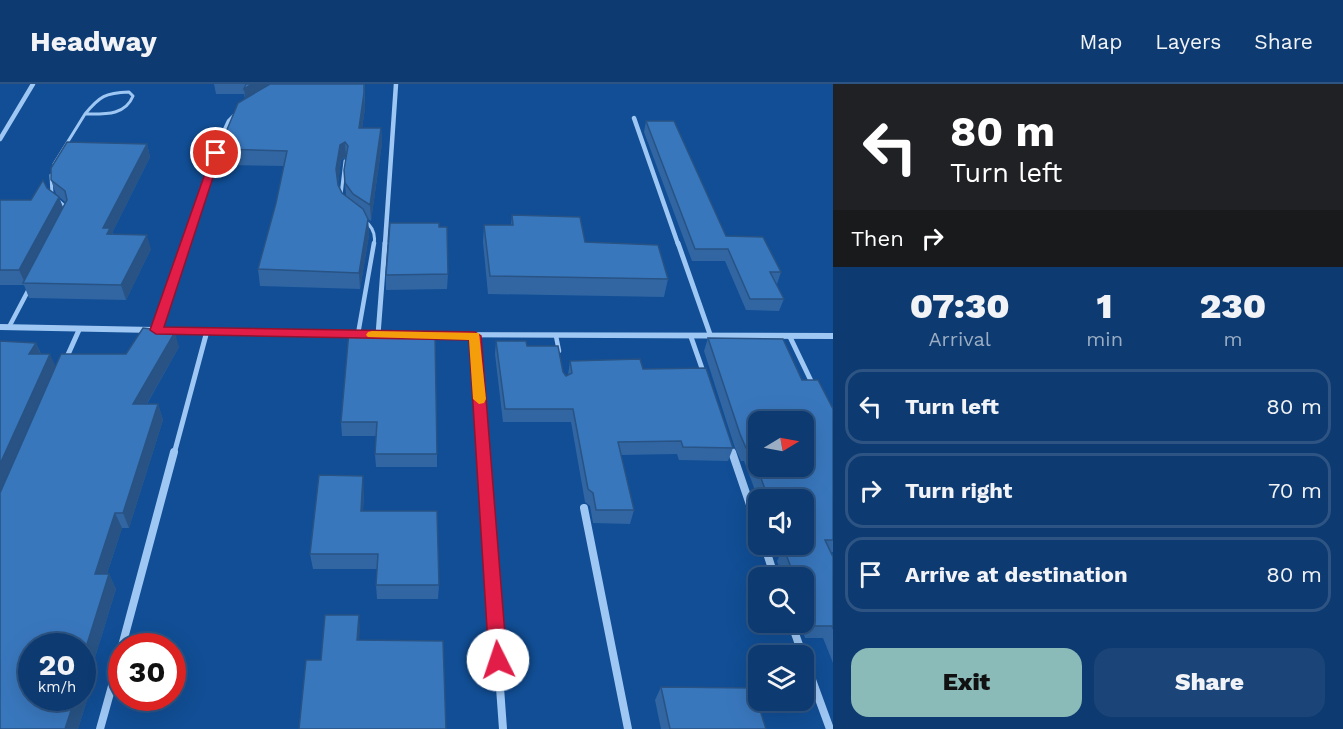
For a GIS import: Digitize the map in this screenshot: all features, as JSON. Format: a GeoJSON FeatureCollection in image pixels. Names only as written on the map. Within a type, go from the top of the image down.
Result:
{"type":"FeatureCollection","features":[{"type":"Feature","properties":{"kind":"street"},"geometry":{"type":"LineString","coordinates":[[0,140],[33,84]]}},
{"type":"Feature","properties":{"kind":"street"},"geometry":{"type":"LineString","coordinates":[[5,327],[383,335],[396,84]]}},
{"type":"Feature","properties":{"kind":"street"},"geometry":{"type":"LineString","coordinates":[[156,330],[222,136],[229,121],[242,109]]}},
{"type":"Feature","properties":{"kind":"street"},"geometry":{"type":"LineString","coordinates":[[634,118],[711,337]]}},
{"type":"Feature","properties":{"kind":"street"},"geometry":{"type":"LineString","coordinates":[[65,362],[79,330]]}},
{"type":"Feature","properties":{"kind":"street"},"geometry":{"type":"LineString","coordinates":[[126,633],[207,332]]}},
{"type":"Feature","properties":{"kind":"street"},"geometry":{"type":"LineString","coordinates":[[410,335],[833,336]]}},
{"type":"Feature","properties":{"kind":"street"},"geometry":{"type":"LineString","coordinates":[[475,336],[503,729]]}},
{"type":"Feature","properties":{"kind":"street"},"geometry":{"type":"LineString","coordinates":[[691,337],[706,380]]}},
{"type":"Feature","properties":{"kind":"street"},"geometry":{"type":"LineString","coordinates":[[790,337],[819,396]]}},
{"type":"Feature","properties":{"kind":"street"},"geometry":{"type":"LineString","coordinates":[[725,434],[748,500]]}},
{"type":"Feature","properties":{"kind":"street"},"geometry":{"type":"LineString","coordinates":[[584,508],[628,729]]}},
{"type":"Feature","properties":{"kind":"street"},"geometry":{"type":"LineString","coordinates":[[814,686],[830,729]]}},
{"type":"Feature","properties":{"kind":"street"},"geometry":{"type":"LineString","coordinates":[[100,729],[108,700]]}},
{"type":"Feature","properties":{"kind":"lane"},"geometry":{"type":"LineString","coordinates":[[68,212],[67,208],[55,200],[52,195],[52,169],[85,114],[102,95],[129,92],[133,96],[127,109],[120,112],[85,114]]}},
{"type":"Feature","properties":{"kind":"lane"},"geometry":{"type":"LineString","coordinates":[[343,203],[341,195],[345,161]]}},
{"type":"Feature","properties":{"kind":"lane"},"geometry":{"type":"LineString","coordinates":[[358,217],[371,225],[375,238],[358,334]]}},
{"type":"Feature","properties":{"kind":"lane"},"geometry":{"type":"LineString","coordinates":[[5,327],[32,285]]}},
{"type":"Feature","properties":{"kind":"lane"},"geometry":{"type":"LineString","coordinates":[[556,336],[560,356]]}},
{"type":"Feature","properties":{"kind":"building"},"geometry":{"type":"Polygon","coordinates":[[[270,84],[364,84],[359,128],[381,128],[370,205],[353,194],[345,183],[344,170],[348,146],[345,142],[340,145],[336,169],[338,185],[342,193],[363,209],[368,219],[359,273],[258,269],[287,151],[219,149],[238,103],[270,84]]]}},
{"type":"Feature","properties":{"kind":"building"},"geometry":{"type":"Polygon","coordinates":[[[646,121],[674,121],[726,236],[763,237],[781,272],[770,272],[784,299],[750,299],[728,249],[695,249],[646,121]]]}},
{"type":"Feature","properties":{"kind":"building"},"geometry":{"type":"Polygon","coordinates":[[[67,142],[147,144],[103,228],[110,228],[107,234],[147,235],[121,285],[23,283],[67,200],[65,191],[51,180],[51,168],[67,142]]]}},
{"type":"Feature","properties":{"kind":"building"},"geometry":{"type":"Polygon","coordinates":[[[43,180],[47,188],[59,197],[19,270],[0,270],[0,200],[31,200],[43,180]]]}},
{"type":"Feature","properties":{"kind":"building"},"geometry":{"type":"Polygon","coordinates":[[[512,215],[580,217],[585,242],[658,245],[668,279],[490,276],[484,225],[513,225],[512,215]]]}},
{"type":"Feature","properties":{"kind":"building"},"geometry":{"type":"Polygon","coordinates":[[[390,223],[439,223],[439,227],[447,227],[448,274],[386,275],[390,223]]]}},
{"type":"Feature","properties":{"kind":"building"},"geometry":{"type":"Polygon","coordinates":[[[143,328],[175,332],[133,404],[158,404],[123,513],[115,513],[95,574],[109,574],[91,633],[18,633],[18,711],[71,711],[65,729],[0,729],[0,493],[61,354],[126,354],[143,328]]]}},
{"type":"Feature","properties":{"kind":"building"},"geometry":{"type":"Polygon","coordinates":[[[349,331],[376,331],[375,334],[435,334],[437,454],[375,454],[377,422],[341,422],[349,331]]]}},
{"type":"Feature","properties":{"kind":"building"},"geometry":{"type":"Polygon","coordinates":[[[708,338],[783,339],[802,380],[818,380],[833,409],[833,540],[825,540],[833,557],[833,629],[832,626],[814,626],[814,567],[791,567],[786,555],[814,555],[814,489],[765,489],[761,477],[814,477],[814,411],[748,411],[748,448],[746,448],[708,338]]]}},
{"type":"Feature","properties":{"kind":"building"},"geometry":{"type":"Polygon","coordinates":[[[0,341],[36,343],[29,354],[50,354],[0,464],[0,341]]]}},
{"type":"Feature","properties":{"kind":"building"},"geometry":{"type":"Polygon","coordinates":[[[496,341],[526,341],[527,346],[558,346],[563,372],[566,376],[572,373],[570,361],[640,359],[643,369],[706,368],[733,448],[683,447],[681,441],[618,442],[634,510],[596,510],[593,493],[588,489],[573,409],[505,409],[496,341]]]}},
{"type":"Feature","properties":{"kind":"building"},"geometry":{"type":"Polygon","coordinates":[[[319,475],[363,476],[361,511],[437,511],[439,585],[376,585],[378,554],[310,554],[319,475]]]}},
{"type":"Feature","properties":{"kind":"building"},"geometry":{"type":"Polygon","coordinates":[[[325,615],[359,615],[357,640],[443,641],[446,729],[299,729],[306,660],[321,660],[325,615]]]}},
{"type":"Feature","properties":{"kind":"building"},"geometry":{"type":"Polygon","coordinates":[[[661,687],[748,688],[748,711],[760,711],[766,729],[670,729],[661,687]]]}},
{"type":"Feature","properties":{"kind":"slow traffic"},"geometry":{"type":"LineString","coordinates":[[372,335],[475,336],[479,399]]}},
{"type":"Feature","properties":{"kind":"route"},"geometry":{"type":"LineString","coordinates":[[216,153],[156,330],[475,336],[498,660]]}}]}
